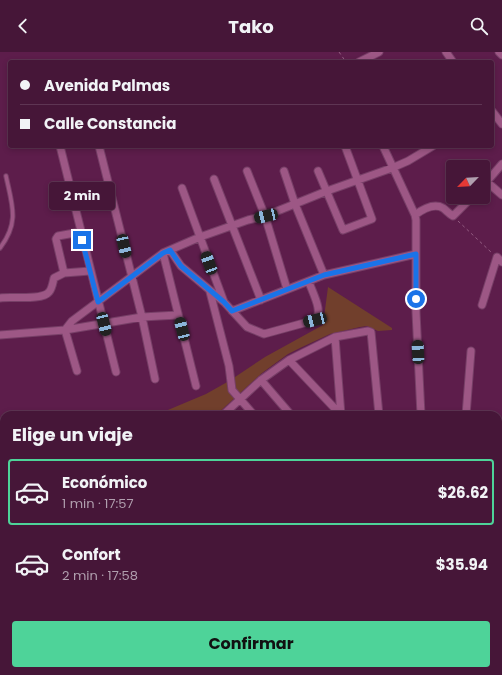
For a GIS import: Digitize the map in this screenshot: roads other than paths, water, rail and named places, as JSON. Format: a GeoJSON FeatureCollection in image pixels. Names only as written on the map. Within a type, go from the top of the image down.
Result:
{"type":"FeatureCollection","features":[{"type":"Feature","properties":{"kind":"street"},"geometry":{"type":"LineString","coordinates":[[363,60],[379,52]]}},
{"type":"Feature","properties":{"kind":"street"},"geometry":{"type":"LineString","coordinates":[[499,52],[502,55]]}},
{"type":"Feature","properties":{"kind":"street"},"geometry":{"type":"LineString","coordinates":[[494,116],[502,124]]}},
{"type":"Feature","properties":{"kind":"street"},"geometry":{"type":"LineString","coordinates":[[60,148],[80,232],[116,372]]}},
{"type":"Feature","properties":{"kind":"street"},"geometry":{"type":"LineString","coordinates":[[100,148],[142,317],[155,379]]}},
{"type":"Feature","properties":{"kind":"street"},"geometry":{"type":"LineString","coordinates":[[318,171],[343,230],[372,219],[346,148]]}},
{"type":"Feature","properties":{"kind":"street"},"geometry":{"type":"LineString","coordinates":[[384,148],[415,215],[416,312],[422,411]]}},
{"type":"Feature","properties":{"kind":"street"},"geometry":{"type":"LineString","coordinates":[[65,330],[72,321],[167,251],[200,237],[266,216],[327,191],[392,168],[429,148]]}},
{"type":"Feature","properties":{"kind":"street"},"geometry":{"type":"LineString","coordinates":[[490,178],[502,164]]}},
{"type":"Feature","properties":{"kind":"street"},"geometry":{"type":"LineString","coordinates":[[247,171],[266,216],[287,289]]}},
{"type":"Feature","properties":{"kind":"street"},"geometry":{"type":"LineString","coordinates":[[284,171],[295,204],[324,275]]}},
{"type":"Feature","properties":{"kind":"street"},"geometry":{"type":"LineString","coordinates":[[214,179],[261,300]]}},
{"type":"Feature","properties":{"kind":"street"},"geometry":{"type":"LineString","coordinates":[[490,187],[502,195]]}},
{"type":"Feature","properties":{"kind":"street"},"geometry":{"type":"LineString","coordinates":[[182,188],[224,302]]}},
{"type":"Feature","properties":{"kind":"street"},"geometry":{"type":"LineString","coordinates":[[73,201],[111,191]]}},
{"type":"Feature","properties":{"kind":"street"},"geometry":{"type":"LineString","coordinates":[[415,215],[428,207],[435,206],[442,207],[453,216],[465,204]]}},
{"type":"Feature","properties":{"kind":"street"},"geometry":{"type":"LineString","coordinates":[[64,273],[56,239],[58,236],[80,232]]}},
{"type":"Feature","properties":{"kind":"street"},"geometry":{"type":"LineString","coordinates":[[167,251],[210,292],[224,302],[247,327],[264,334],[315,320],[319,314],[309,282]]}},
{"type":"Feature","properties":{"kind":"street"},"geometry":{"type":"LineString","coordinates":[[167,251],[178,315],[196,386]]}},
{"type":"Feature","properties":{"kind":"street"},"geometry":{"type":"LineString","coordinates":[[232,311],[324,275],[416,254]]}},
{"type":"Feature","properties":{"kind":"street"},"geometry":{"type":"LineString","coordinates":[[482,305],[500,259]]}},
{"type":"Feature","properties":{"kind":"street"},"geometry":{"type":"LineString","coordinates":[[0,298],[9,296],[29,298],[45,295],[50,292],[54,278],[64,273],[90,271]]}},
{"type":"Feature","properties":{"kind":"street"},"geometry":{"type":"LineString","coordinates":[[210,292],[229,366],[232,390],[250,411]]}},
{"type":"Feature","properties":{"kind":"street"},"geometry":{"type":"LineString","coordinates":[[0,335],[65,330],[142,317],[178,315]]}},
{"type":"Feature","properties":{"kind":"street"},"geometry":{"type":"LineString","coordinates":[[65,330],[77,370]]}},
{"type":"Feature","properties":{"kind":"street"},"geometry":{"type":"LineString","coordinates":[[228,411],[261,380],[289,360],[335,337],[371,332],[379,411]]}},
{"type":"Feature","properties":{"kind":"street"},"geometry":{"type":"LineString","coordinates":[[335,337],[341,411]]}},
{"type":"Feature","properties":{"kind":"street"},"geometry":{"type":"LineString","coordinates":[[466,411],[470,351]]}},
{"type":"Feature","properties":{"kind":"street"},"geometry":{"type":"LineString","coordinates":[[289,360],[337,411]]}},
{"type":"Feature","properties":{"kind":"street"},"geometry":{"type":"LineString","coordinates":[[261,380],[288,411]]}},
{"type":"Feature","properties":{"kind":"lane"},"geometry":{"type":"LineString","coordinates":[[0,248],[10,234],[13,226],[13,209],[6,176]]}}]}
